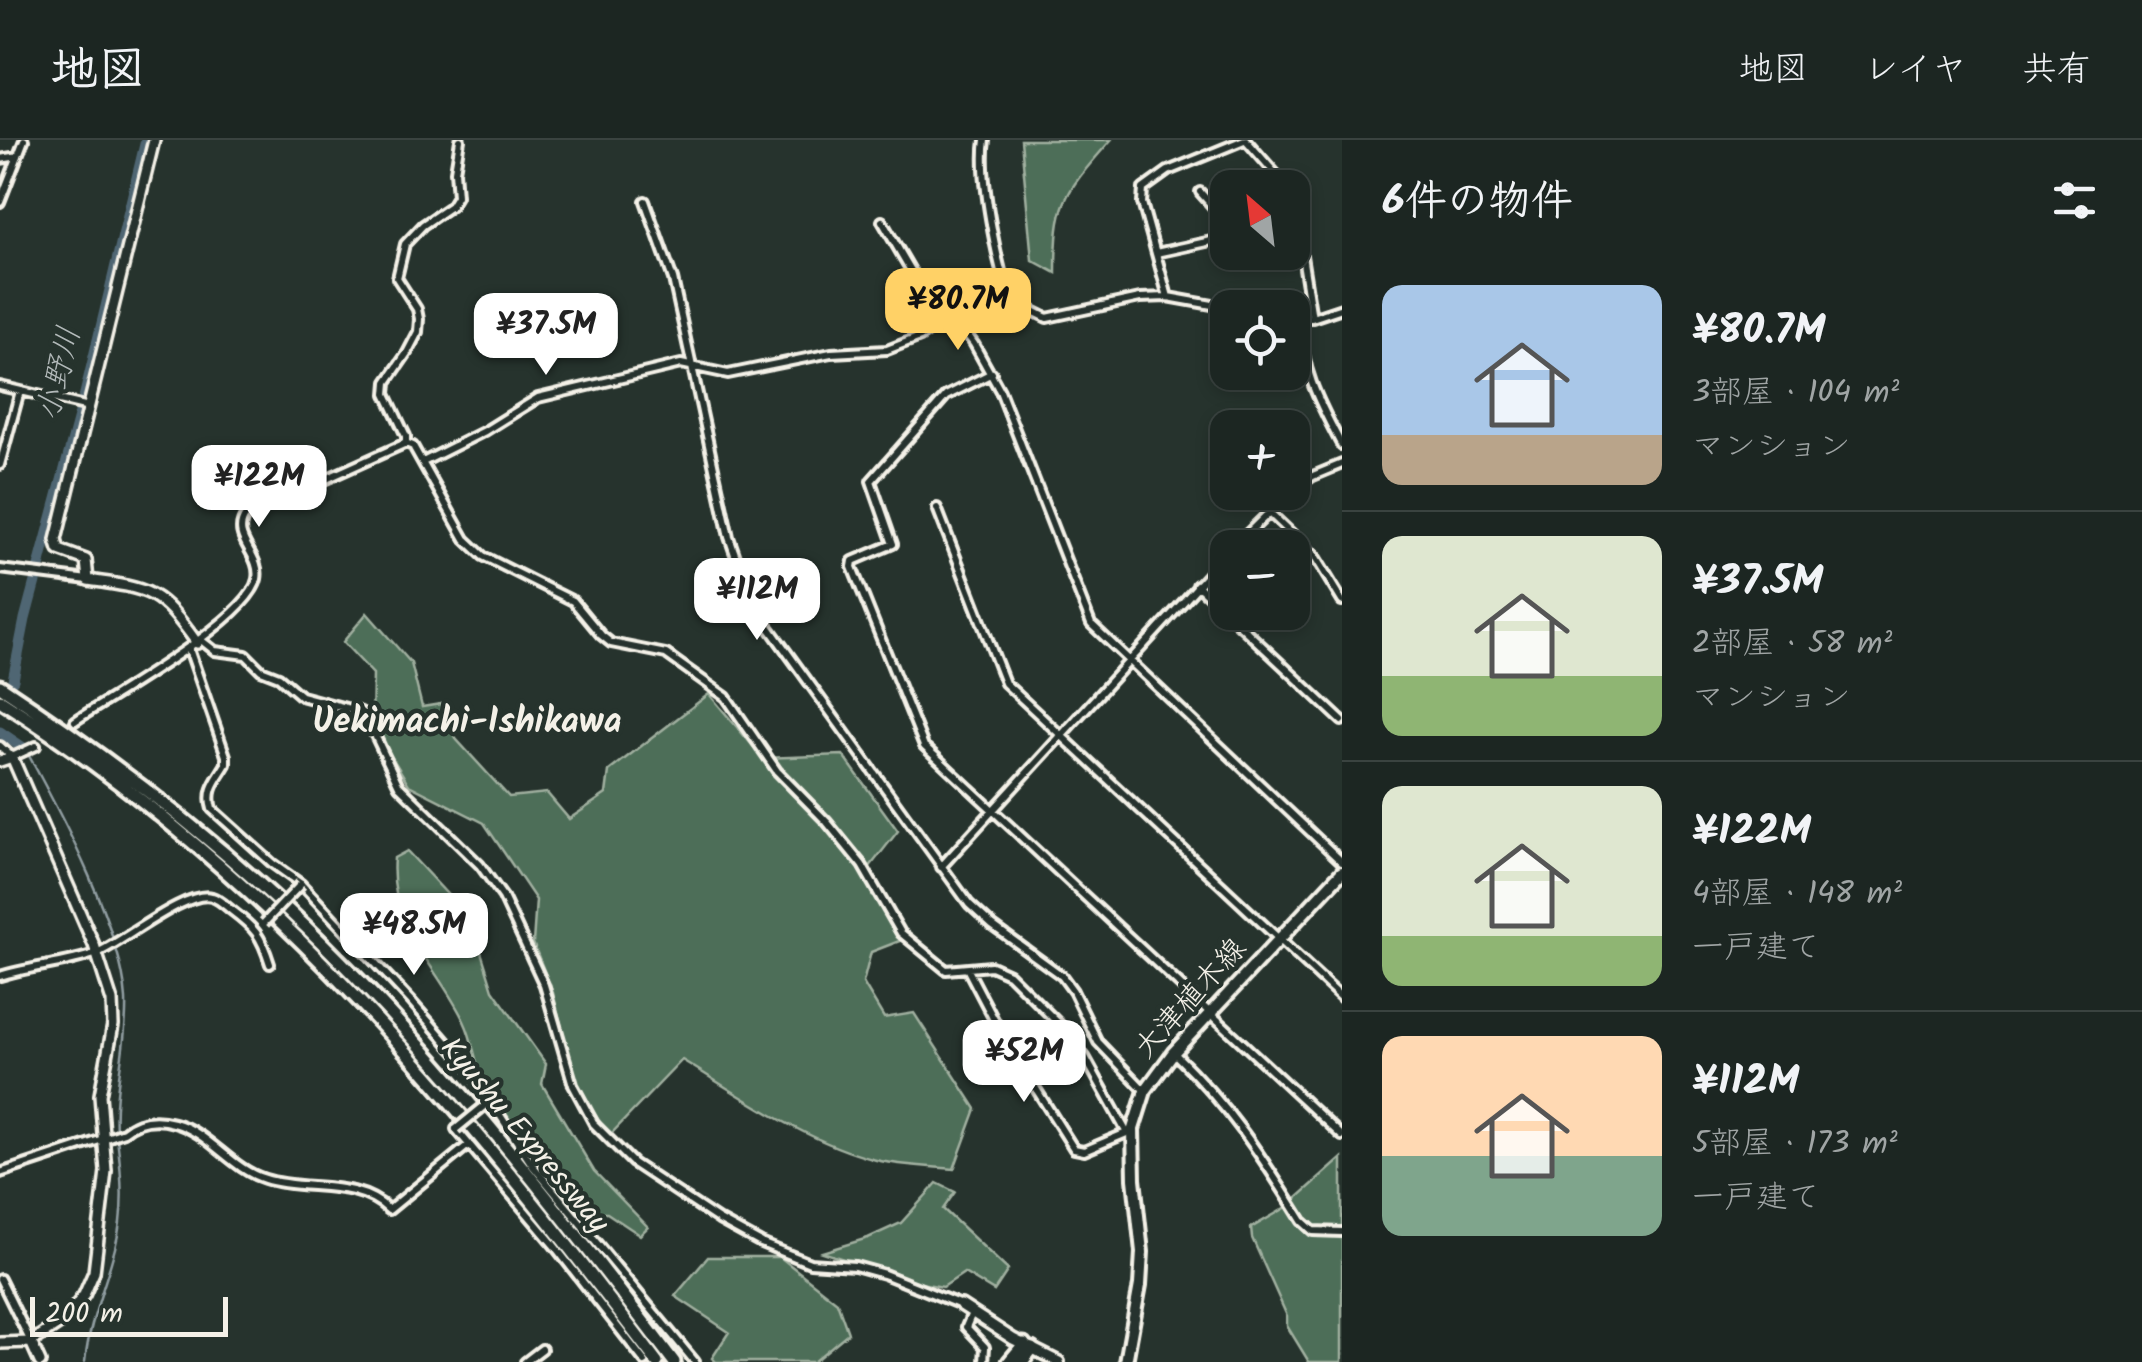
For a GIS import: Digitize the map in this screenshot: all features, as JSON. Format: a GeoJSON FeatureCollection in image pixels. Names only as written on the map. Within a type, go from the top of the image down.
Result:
{"type":"FeatureCollection","features":[{"type":"Feature","properties":{"kind":"highway","name":"Kyushu Expressway"},"geometry":{"type":"LineString","coordinates":[[0,686],[91,748],[276,898],[460,1094],[676,1362]]}},
{"type":"Feature","properties":{"kind":"highway","name":"Kyushu Expressway"},"geometry":{"type":"LineString","coordinates":[[0,700],[112,778],[219,864],[294,932],[428,1073],[658,1362]]}},
{"type":"Feature","properties":{"kind":"highway"},"geometry":{"type":"LineString","coordinates":[[1009,1362],[1028,1347]]}},
{"type":"Feature","properties":{"kind":"highway"},"geometry":{"type":"LineString","coordinates":[[1022,1362],[1028,1347]]}},
{"type":"Feature","properties":{"kind":"main road","name":"大津植木線"},"geometry":{"type":"LineString","coordinates":[[1126,1362],[1142,1252],[1130,1132],[1144,1091],[1209,1013],[1342,872]]}},
{"type":"Feature","properties":{"kind":"street"},"geometry":{"type":"LineString","coordinates":[[0,202],[24,140]]}},
{"type":"Feature","properties":{"kind":"street"},"geometry":{"type":"LineString","coordinates":[[88,580],[86,560],[60,550],[56,540],[154,140]]}},
{"type":"Feature","properties":{"kind":"street"},"geometry":{"type":"LineString","coordinates":[[406,443],[386,394],[390,374],[418,332],[418,309],[397,278],[399,264],[405,244],[423,225],[451,206],[457,196],[455,171],[460,140]]}},
{"type":"Feature","properties":{"kind":"street"},"geometry":{"type":"LineString","coordinates":[[985,140],[984,171],[999,266],[1009,298]]}},
{"type":"Feature","properties":{"kind":"street"},"geometry":{"type":"LineString","coordinates":[[1168,297],[1142,203],[1148,183],[1245,140],[1272,170]]}},
{"type":"Feature","properties":{"kind":"street"},"geometry":{"type":"LineString","coordinates":[[0,159],[20,156]]}},
{"type":"Feature","properties":{"kind":"street"},"geometry":{"type":"LineString","coordinates":[[1156,253],[1225,238],[1217,211],[1200,192]]}},
{"type":"Feature","properties":{"kind":"street"},"geometry":{"type":"LineString","coordinates":[[644,202],[673,279],[729,537],[746,586],[768,626],[980,916],[1062,976],[1098,1042],[1144,1091]]}},
{"type":"Feature","properties":{"kind":"street"},"geometry":{"type":"LineString","coordinates":[[882,221],[912,274],[956,314],[992,373],[1091,624],[1342,862]]}},
{"type":"Feature","properties":{"kind":"street"},"geometry":{"type":"LineString","coordinates":[[1304,270],[1312,318],[1342,308]]}},
{"type":"Feature","properties":{"kind":"street"},"geometry":{"type":"LineString","coordinates":[[423,462],[485,431],[538,398],[690,364],[728,374],[831,353],[888,350],[920,338],[956,314],[986,302],[1009,298],[1047,318],[1080,308],[1168,297],[1210,304]]}},
{"type":"Feature","properties":{"kind":"street"},"geometry":{"type":"LineString","coordinates":[[992,373],[946,396],[871,481],[893,544],[854,561],[852,567],[919,740],[1342,1136]]}},
{"type":"Feature","properties":{"kind":"street"},"geometry":{"type":"LineString","coordinates":[[1310,373],[1342,446]]}},
{"type":"Feature","properties":{"kind":"street"},"geometry":{"type":"LineString","coordinates":[[0,386],[87,407]]}},
{"type":"Feature","properties":{"kind":"street"},"geometry":{"type":"LineString","coordinates":[[0,465],[20,391]]}},
{"type":"Feature","properties":{"kind":"street"},"geometry":{"type":"LineString","coordinates":[[75,721],[196,644],[258,582],[257,562],[240,535],[240,524],[246,515],[406,443],[414,446],[466,539],[483,556],[573,601],[601,636],[611,642],[666,654],[726,697],[777,771],[828,822],[862,865],[910,944],[946,970],[996,967],[1029,993],[1060,1025],[1092,1068],[1130,1132],[1088,1150],[1074,1149],[1002,1035],[968,970]]}},
{"type":"Feature","properties":{"kind":"street"},"geometry":{"type":"LineString","coordinates":[[1310,479],[1342,464]]}},
{"type":"Feature","properties":{"kind":"street"},"geometry":{"type":"LineString","coordinates":[[937,508],[1005,684],[1342,998]]}},
{"type":"Feature","properties":{"kind":"street"},"geometry":{"type":"LineString","coordinates":[[1250,530],[1268,511],[1314,555],[1342,601]]}},
{"type":"Feature","properties":{"kind":"street"},"geometry":{"type":"LineString","coordinates":[[0,569],[139,587],[157,595],[174,610],[196,644],[226,756],[226,764],[212,785],[212,808],[301,884],[458,1056],[533,1166],[695,1362]]}},
{"type":"Feature","properties":{"kind":"street"},"geometry":{"type":"LineString","coordinates":[[941,866],[1210,572]]}},
{"type":"Feature","properties":{"kind":"street"},"geometry":{"type":"LineString","coordinates":[[1197,585],[1342,722]]}},
{"type":"Feature","properties":{"kind":"street"},"geometry":{"type":"LineString","coordinates":[[196,644],[246,655],[261,670],[279,677],[301,696],[361,712],[407,797],[480,865],[504,897],[544,986],[573,1085],[594,1124],[633,1164],[718,1220],[761,1243],[810,1263],[855,1266],[884,1274],[962,1305],[1059,1362]]}},
{"type":"Feature","properties":{"kind":"street"},"geometry":{"type":"LineString","coordinates":[[0,746],[15,756],[101,951],[112,1001],[110,1048],[100,1096],[106,1171],[94,1272],[84,1295],[66,1319],[31,1342],[0,1344]]}},
{"type":"Feature","properties":{"kind":"street"},"geometry":{"type":"LineString","coordinates":[[0,761],[36,746]]}},
{"type":"Feature","properties":{"kind":"street"},"geometry":{"type":"LineString","coordinates":[[256,929],[301,884]]}},
{"type":"Feature","properties":{"kind":"street"},"geometry":{"type":"LineString","coordinates":[[0,976],[42,969],[101,951],[147,921],[207,896],[256,929],[270,964]]}},
{"type":"Feature","properties":{"kind":"street"},"geometry":{"type":"LineString","coordinates":[[1173,1053],[1215,1092],[1232,1114],[1302,1221],[1313,1231],[1342,1232]]}},
{"type":"Feature","properties":{"kind":"street"},"geometry":{"type":"LineString","coordinates":[[489,1102],[456,1130],[529,1214],[645,1362]]}},
{"type":"Feature","properties":{"kind":"street"},"geometry":{"type":"LineString","coordinates":[[0,1173],[106,1139],[134,1124],[155,1120],[180,1124],[254,1176],[271,1182],[336,1187],[360,1193],[389,1210],[466,1146]]}},
{"type":"Feature","properties":{"kind":"street"},"geometry":{"type":"LineString","coordinates":[[0,1279],[40,1362]]}},
{"type":"Feature","properties":{"kind":"street"},"geometry":{"type":"LineString","coordinates":[[972,1312],[966,1326],[971,1336],[985,1347],[984,1362]]}},
{"type":"Feature","properties":{"kind":"street"},"geometry":{"type":"LineString","coordinates":[[525,1362],[542,1348]]}},
{"type":"Feature","properties":{"kind":"green space"},"geometry":{"type":"Polygon","coordinates":[[[1021,140],[1111,140],[1066,199],[1058,229],[1056,273],[1032,260],[1021,140]]]}},
{"type":"Feature","properties":{"kind":"green space"},"geometry":{"type":"Polygon","coordinates":[[[367,613],[411,663],[422,707],[441,704],[457,740],[509,797],[547,793],[569,819],[606,794],[609,771],[709,694],[763,758],[843,755],[898,831],[865,873],[902,940],[871,952],[863,983],[884,1018],[914,1013],[976,1109],[954,1169],[885,1162],[825,1142],[682,1060],[609,1136],[577,1086],[553,993],[533,943],[536,900],[484,823],[409,785],[372,725],[373,674],[343,642],[367,613]]]}},
{"type":"Feature","properties":{"kind":"green space"},"geometry":{"type":"Polygon","coordinates":[[[407,851],[471,920],[493,990],[546,1064],[542,1084],[594,1171],[648,1227],[640,1235],[607,1213],[565,1213],[469,1080],[478,1067],[466,1026],[406,925],[399,905],[394,858],[407,851]]]}},
{"type":"Feature","properties":{"kind":"green space"},"geometry":{"type":"Polygon","coordinates":[[[1342,1158],[1342,1362],[1309,1362],[1287,1326],[1287,1316],[1251,1228],[1287,1207],[1342,1158]]]}},
{"type":"Feature","properties":{"kind":"green space"},"geometry":{"type":"Polygon","coordinates":[[[937,1183],[955,1192],[943,1209],[1008,1270],[994,1291],[964,1273],[943,1287],[914,1282],[822,1252],[901,1223],[937,1183]]]}},
{"type":"Feature","properties":{"kind":"green space"},"geometry":{"type":"Polygon","coordinates":[[[708,1257],[780,1257],[837,1302],[848,1333],[813,1362],[716,1362],[712,1358],[729,1332],[675,1296],[708,1257]]]}},
{"type":"Feature","properties":{"kind":"waterway","name":"小野川"},"geometry":{"type":"LineString","coordinates":[[13,680],[146,140]]}},
{"type":"Feature","properties":{"kind":"waterway","name":"小野川"},"geometry":{"type":"LineString","coordinates":[[0,732],[25,749]]}},
{"type":"Feature","properties":{"kind":"waterway"},"geometry":{"type":"LineString","coordinates":[[28,754],[88,874],[122,971],[126,1016],[116,1131]]}},
{"type":"Feature","properties":{"kind":"waterway"},"geometry":{"type":"LineString","coordinates":[[85,1362],[120,1221],[117,1138]]}},
{"type":"Feature","properties":{"kind":"district","name":"Uekimachi-Ishikawa"},"geometry":{"type":"Point","coordinates":[467,723]}}]}
